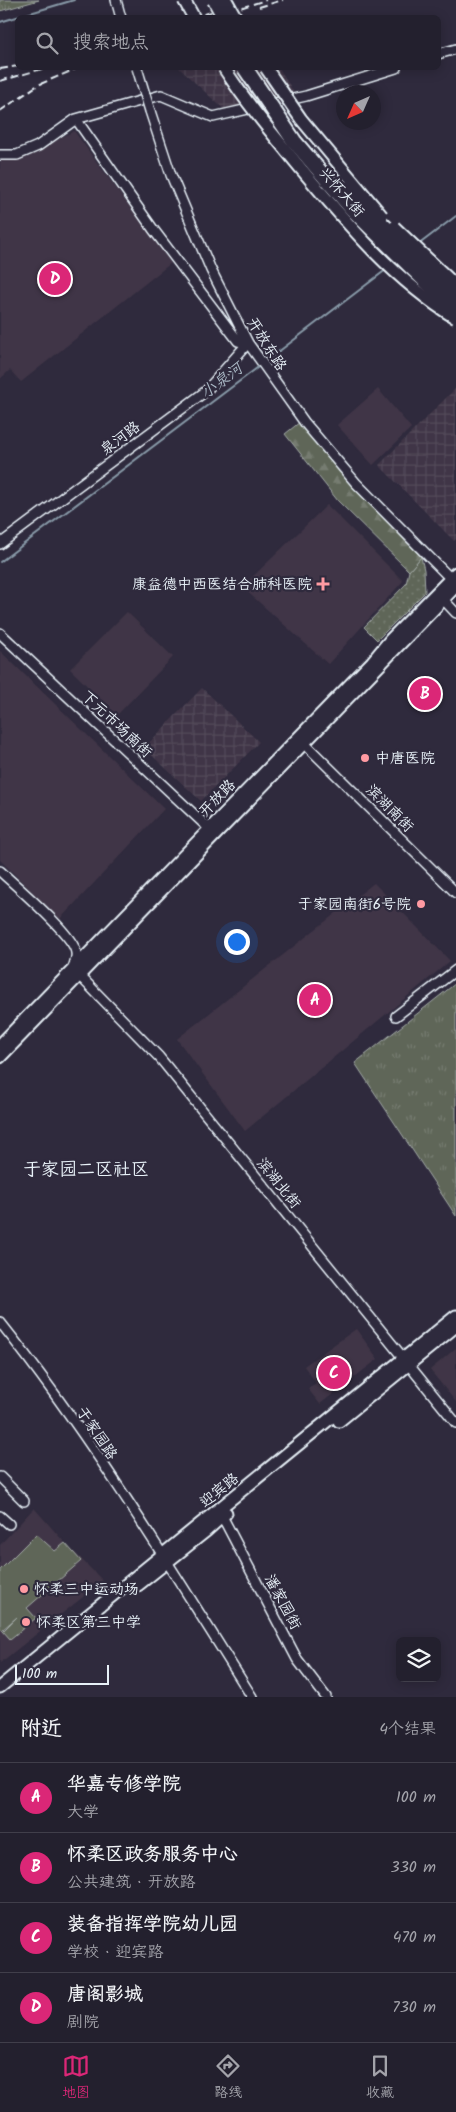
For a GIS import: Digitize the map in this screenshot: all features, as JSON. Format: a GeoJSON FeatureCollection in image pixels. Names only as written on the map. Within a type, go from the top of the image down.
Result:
{"type":"FeatureCollection","features":[{"type":"Feature","properties":{"kind":"highway"},"geometry":{"type":"LineString","coordinates":[[204,0],[212,15]]}},
{"type":"Feature","properties":{"kind":"highway"},"geometry":{"type":"LineString","coordinates":[[215,0],[223,15]]}},
{"type":"Feature","properties":{"kind":"highway"},"geometry":{"type":"LineString","coordinates":[[246,70],[294,141],[352,209],[456,312]]}},
{"type":"Feature","properties":{"kind":"highway"},"geometry":{"type":"LineString","coordinates":[[258,70],[299,132],[356,201],[456,298]]}},
{"type":"Feature","properties":{"kind":"main road"},"geometry":{"type":"LineString","coordinates":[[184,0],[192,15]]}},
{"type":"Feature","properties":{"kind":"main road"},"geometry":{"type":"LineString","coordinates":[[226,0],[234,15]]}},
{"type":"Feature","properties":{"kind":"main road","name":"兴怀大街"},"geometry":{"type":"LineString","coordinates":[[226,70],[282,145],[343,219],[406,282],[456,318]]}},
{"type":"Feature","properties":{"kind":"main road","name":"兴怀大街"},"geometry":{"type":"LineString","coordinates":[[267,70],[301,118],[380,214],[456,286]]}},
{"type":"Feature","properties":{"kind":"main road","name":"开放路"},"geometry":{"type":"LineString","coordinates":[[212,832],[304,743],[455,580]]}},
{"type":"Feature","properties":{"kind":"main road","name":"开放路"},"geometry":{"type":"LineString","coordinates":[[0,1045],[76,972],[212,832],[372,662],[391,639],[440,596]]}},
{"type":"Feature","properties":{"kind":"main road","name":"开放路"},"geometry":{"type":"LineString","coordinates":[[0,1057],[76,972]]}},
{"type":"Feature","properties":{"kind":"main road","name":"迎宾路"},"geometry":{"type":"LineString","coordinates":[[0,1687],[165,1558],[206,1531],[406,1362],[456,1316]]}},
{"type":"Feature","properties":{"kind":"main road","name":"迎宾路"},"geometry":{"type":"LineString","coordinates":[[0,1696],[329,1421],[456,1326]]}},
{"type":"Feature","properties":{"kind":"street"},"geometry":{"type":"LineString","coordinates":[[116,0],[120,15]]}},
{"type":"Feature","properties":{"kind":"street"},"geometry":{"type":"LineString","coordinates":[[441,53],[456,49]]}},
{"type":"Feature","properties":{"kind":"street","name":"开放东路"},"geometry":{"type":"LineString","coordinates":[[138,70],[171,175],[211,270],[251,347],[305,423],[356,483],[455,580]]}},
{"type":"Feature","properties":{"kind":"street"},"geometry":{"type":"LineString","coordinates":[[0,156],[16,155],[38,146],[76,119],[161,95],[213,117],[306,96],[390,70]]}},
{"type":"Feature","properties":{"kind":"street"},"geometry":{"type":"LineString","coordinates":[[76,119],[153,229],[238,341],[251,347]]}},
{"type":"Feature","properties":{"kind":"street","name":"泉河路"},"geometry":{"type":"LineString","coordinates":[[0,544],[206,391],[251,347]]}},
{"type":"Feature","properties":{"kind":"street"},"geometry":{"type":"LineString","coordinates":[[440,596],[456,613]]}},
{"type":"Feature","properties":{"kind":"street","name":"下元市场南街"},"geometry":{"type":"LineString","coordinates":[[0,633],[212,832]]}},
{"type":"Feature","properties":{"kind":"street","name":"滨湖南街"},"geometry":{"type":"LineString","coordinates":[[304,743],[456,893]]}},
{"type":"Feature","properties":{"kind":"street"},"geometry":{"type":"LineString","coordinates":[[0,871],[58,926],[74,946],[77,954],[76,972]]}},
{"type":"Feature","properties":{"kind":"street"},"geometry":{"type":"LineString","coordinates":[[396,1016],[456,970]]}},
{"type":"Feature","properties":{"kind":"street","name":"滨湖北街"},"geometry":{"type":"LineString","coordinates":[[76,972],[159,1057],[456,1422]]}},
{"type":"Feature","properties":{"kind":"street","name":"于家园路"},"geometry":{"type":"LineString","coordinates":[[0,1322],[81,1432],[165,1558],[252,1697]]}},
{"type":"Feature","properties":{"kind":"street"},"geometry":{"type":"LineString","coordinates":[[0,1477],[24,1501]]}},
{"type":"Feature","properties":{"kind":"street"},"geometry":{"type":"LineString","coordinates":[[0,1516],[8,1524]]}},
{"type":"Feature","properties":{"kind":"street","name":"潘家园街"},"geometry":{"type":"LineString","coordinates":[[222,1516],[297,1659],[326,1697]]}},
{"type":"Feature","properties":{"kind":"shaded area"},"geometry":{"type":"Polygon","coordinates":[[[181,70],[280,70],[295,94],[228,113],[181,70]]]}},
{"type":"Feature","properties":{"kind":"shaded area"},"geometry":{"type":"Polygon","coordinates":[[[74,131],[171,263],[21,382],[10,370],[0,379],[0,160],[26,156],[74,131]]]}},
{"type":"Feature","properties":{"kind":"shaded area"},"geometry":{"type":"Polygon","coordinates":[[[456,388],[456,539],[454,541],[379,465],[456,388]]]}},
{"type":"Feature","properties":{"kind":"shaded area"},"geometry":{"type":"Polygon","coordinates":[[[378,389],[411,428],[373,465],[337,425],[378,389]]]}},
{"type":"Feature","properties":{"kind":"shaded area","name":"康益德中西医结合肺科医院"},"geometry":{"type":"Polygon","coordinates":[[[327,505],[403,581],[328,664],[242,587],[327,505]]]}},
{"type":"Feature","properties":{"kind":"shaded area"},"geometry":{"type":"Polygon","coordinates":[[[127,612],[173,657],[117,715],[70,669],[127,612]]]}},
{"type":"Feature","properties":{"kind":"shaded area"},"geometry":{"type":"Polygon","coordinates":[[[0,651],[164,809],[60,919],[0,860],[0,651]]]}},
{"type":"Feature","properties":{"kind":"shaded area"},"geometry":{"type":"Polygon","coordinates":[[[202,688],[259,742],[201,801],[144,748],[202,688]]]}},
{"type":"Feature","properties":{"kind":"shaded area"},"geometry":{"type":"Polygon","coordinates":[[[374,883],[450,961],[245,1131],[177,1039],[374,883]]]}},
{"type":"Feature","properties":{"kind":"shaded area"},"geometry":{"type":"Polygon","coordinates":[[[356,1329],[378,1359],[320,1404],[308,1389],[316,1383],[304,1366],[356,1329]]]}},
{"type":"Feature","properties":{"kind":"shaded area"},"geometry":{"type":"Polygon","coordinates":[[[456,1348],[456,1402],[430,1370],[456,1348]]]}},
{"type":"Feature","properties":{"kind":"shaded area","name":"怀柔区第三中学"},"geometry":{"type":"Polygon","coordinates":[[[34,1508],[65,1543],[103,1581],[0,1663],[0,1545],[34,1508]]]}},
{"type":"Feature","properties":{"kind":"green space"},"geometry":{"type":"Polygon","coordinates":[[[0,0],[39,0],[0,11],[0,0]]]}},
{"type":"Feature","properties":{"kind":"green space"},"geometry":{"type":"Polygon","coordinates":[[[300,422],[343,476],[421,557],[409,571],[338,501],[285,434],[300,422]]]}},
{"type":"Feature","properties":{"kind":"green space"},"geometry":{"type":"Polygon","coordinates":[[[421,557],[424,570],[425,592],[377,640],[364,627],[406,584],[409,571],[421,557]]]}},
{"type":"Feature","properties":{"kind":"green space"},"geometry":{"type":"Polygon","coordinates":[[[456,983],[456,1216],[355,1063],[456,983]]]}},
{"type":"Feature","properties":{"kind":"green space","name":"怀柔三中运动场"},"geometry":{"type":"Polygon","coordinates":[[[36,1534],[55,1551],[65,1543],[81,1561],[27,1608],[36,1618],[10,1639],[3,1631],[17,1617],[2,1630],[0,1628],[0,1570],[36,1534]]]}},
{"type":"Feature","properties":{"kind":"waterway"},"geometry":{"type":"LineString","coordinates":[[24,15],[74,0]]}},
{"type":"Feature","properties":{"kind":"waterway"},"geometry":{"type":"LineString","coordinates":[[0,22],[15,18]]}},
{"type":"Feature","properties":{"kind":"waterway","name":"小泉河"},"geometry":{"type":"LineString","coordinates":[[418,245],[456,216]]}},
{"type":"Feature","properties":{"kind":"waterway","name":"小泉河"},"geometry":{"type":"LineString","coordinates":[[265,362],[387,269]]}},
{"type":"Feature","properties":{"kind":"waterway","name":"小泉河"},"geometry":{"type":"LineString","coordinates":[[0,562],[261,365]]}},
{"type":"Feature","properties":{"kind":"railway"},"geometry":{"type":"LineString","coordinates":[[217,15],[266,0]]}},
{"type":"Feature","properties":{"kind":"railway"},"geometry":{"type":"LineString","coordinates":[[259,7],[283,0]]}},
{"type":"Feature","properties":{"kind":"railway"},"geometry":{"type":"LineString","coordinates":[[201,15],[214,11]]}},
{"type":"Feature","properties":{"kind":"railway"},"geometry":{"type":"LineString","coordinates":[[0,69],[15,66]]}},
{"type":"Feature","properties":{"kind":"railway"},"geometry":{"type":"LineString","coordinates":[[0,81],[38,70]]}},
{"type":"Feature","properties":{"kind":"railway"},"geometry":{"type":"LineString","coordinates":[[0,111],[38,85],[73,70]]}},
{"type":"Feature","properties":{"kind":"place","name":"唐阁影城"},"geometry":{"type":"Point","coordinates":[55,279]}},
{"type":"Feature","properties":{"kind":"place","name":"康益德中西医结合肺科医院"},"geometry":{"type":"Point","coordinates":[323,584]}},
{"type":"Feature","properties":{"kind":"place","name":"怀柔区政务服务中心"},"geometry":{"type":"Point","coordinates":[425,694]}},
{"type":"Feature","properties":{"kind":"place","name":"中唐医院"},"geometry":{"type":"Point","coordinates":[365,758]}},
{"type":"Feature","properties":{"kind":"place","name":"于家园南街6号院"},"geometry":{"type":"Point","coordinates":[421,904]}},
{"type":"Feature","properties":{"kind":"place","name":"华嘉专修学院"},"geometry":{"type":"Point","coordinates":[315,1000]}},
{"type":"Feature","properties":{"kind":"place","name":"装备指挥学院幼儿园"},"geometry":{"type":"Point","coordinates":[334,1373]}},
{"type":"Feature","properties":{"kind":"place","name":"怀柔三中运动场"},"geometry":{"type":"Point","coordinates":[24,1589]}},
{"type":"Feature","properties":{"kind":"place","name":"怀柔区第三中学"},"geometry":{"type":"Point","coordinates":[26,1622]}},
{"type":"Feature","properties":{"kind":"district","name":"于家园二区社区"},"geometry":{"type":"Point","coordinates":[86,1169]}}]}
